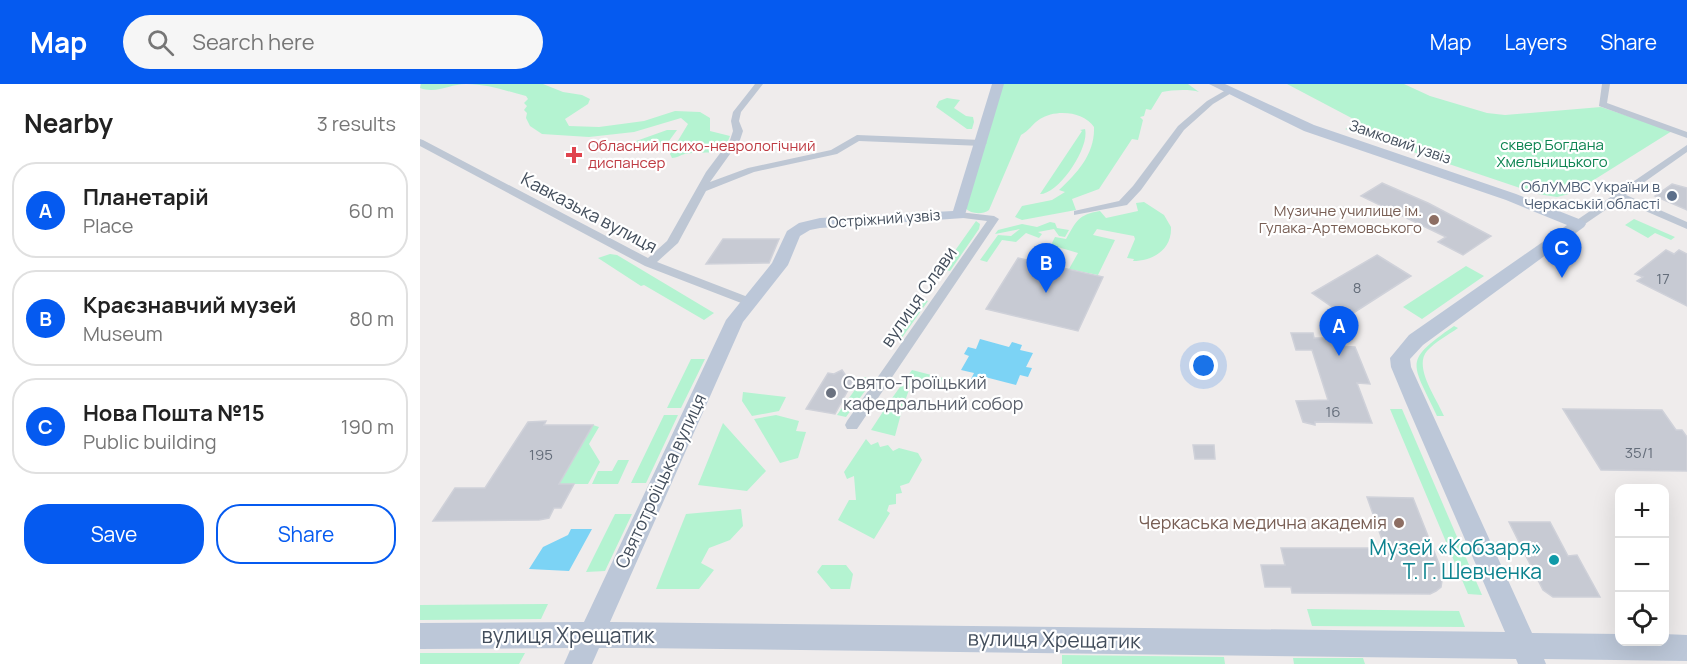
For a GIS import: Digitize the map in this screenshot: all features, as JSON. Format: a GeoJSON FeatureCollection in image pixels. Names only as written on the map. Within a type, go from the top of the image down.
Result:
{"type":"FeatureCollection","features":[{"type":"Feature","properties":{"kind":"main road","name":"Остріжний узвіз"},"geometry":{"type":"LineString","coordinates":[[749,302],[780,265],[791,236],[805,226],[829,222],[958,215],[982,143],[998,84]]}},
{"type":"Feature","properties":{"kind":"main road","name":"Замковий узвіз"},"geometry":{"type":"LineString","coordinates":[[1215,84],[1309,128],[1511,197],[1578,224]]}},
{"type":"Feature","properties":{"kind":"main road"},"geometry":{"type":"LineString","coordinates":[[1528,655],[1416,404],[1401,367],[1400,358],[1416,340],[1520,268],[1578,224]]}},
{"type":"Feature","properties":{"kind":"main road","name":"Святотроїцька вулиця"},"geometry":{"type":"LineString","coordinates":[[578,664],[733,324],[749,302]]}},
{"type":"Feature","properties":{"kind":"main road","name":"вулиця Хрещатик"},"geometry":{"type":"LineString","coordinates":[[420,636],[592,635],[1528,655],[1687,648]]}},
{"type":"Feature","properties":{"kind":"street"},"geometry":{"type":"LineString","coordinates":[[649,263],[672,243],[716,165],[737,137],[738,128],[735,121],[737,112],[759,84]]}},
{"type":"Feature","properties":{"kind":"street"},"geometry":{"type":"LineString","coordinates":[[1606,84],[1602,104],[1687,135]]}},
{"type":"Feature","properties":{"kind":"street"},"geometry":{"type":"LineString","coordinates":[[1078,213],[1123,203],[1184,123],[1202,107],[1229,92]]}},
{"type":"Feature","properties":{"kind":"street"},"geometry":{"type":"LineString","coordinates":[[702,189],[751,170],[829,154],[857,138],[982,143]]}},
{"type":"Feature","properties":{"kind":"street","name":"Кавказька вулиця"},"geometry":{"type":"LineString","coordinates":[[420,142],[649,263],[749,302]]}},
{"type":"Feature","properties":{"kind":"street"},"geometry":{"type":"LineString","coordinates":[[1578,224],[1687,148]]}},
{"type":"Feature","properties":{"kind":"street"},"geometry":{"type":"LineString","coordinates":[[1618,195],[1687,226]]}},
{"type":"Feature","properties":{"kind":"street","name":"вулиця Слави"},"geometry":{"type":"LineString","coordinates":[[852,425],[994,219],[958,215]]}},
{"type":"Feature","properties":{"kind":"green space"},"geometry":{"type":"Polygon","coordinates":[[[421,84],[460,84],[432,90],[420,88],[421,84]]]}},
{"type":"Feature","properties":{"kind":"green space"},"geometry":{"type":"Polygon","coordinates":[[[474,84],[543,84],[590,99],[588,104],[565,119],[569,126],[599,127],[644,121],[675,111],[700,112],[710,118],[710,131],[730,136],[727,143],[717,151],[685,154],[672,158],[670,154],[688,124],[681,118],[634,132],[589,137],[542,134],[530,126],[526,118],[527,113],[524,110],[527,106],[524,103],[528,99],[526,96],[474,84]]]}},
{"type":"Feature","properties":{"kind":"green space"},"geometry":{"type":"Polygon","coordinates":[[[1003,84],[1188,84],[1199,92],[1181,90],[1162,92],[1151,110],[1146,109],[1144,116],[1140,117],[1143,120],[1138,140],[1132,139],[1099,189],[1072,199],[1076,210],[1022,220],[1015,217],[1022,206],[1052,200],[1065,192],[1059,190],[1084,162],[1094,137],[1094,127],[1083,118],[1069,113],[1053,114],[1040,119],[1021,135],[989,210],[980,213],[970,212],[965,208],[1003,84]]]}},
{"type":"Feature","properties":{"kind":"green space","name":"сквер Богдана Хмельницького"},"geometry":{"type":"Polygon","coordinates":[[[1287,84],[1404,84],[1430,96],[1487,113],[1505,115],[1601,107],[1672,131],[1573,193],[1557,197],[1538,194],[1345,129],[1361,123],[1287,84]]]}},
{"type":"Feature","properties":{"kind":"green space"},"geometry":{"type":"Polygon","coordinates":[[[947,98],[960,100],[954,108],[966,116],[973,117],[972,129],[967,129],[936,107],[939,101],[947,98]]]}},
{"type":"Feature","properties":{"kind":"green space"},"geometry":{"type":"Polygon","coordinates":[[[1085,129],[1083,147],[1072,168],[1056,186],[1040,194],[1082,131],[1080,130],[1085,129]]]}},
{"type":"Feature","properties":{"kind":"green space"},"geometry":{"type":"Polygon","coordinates":[[[667,130],[677,130],[666,145],[625,145],[667,130]]]}},
{"type":"Feature","properties":{"kind":"green space"},"geometry":{"type":"Polygon","coordinates":[[[1144,202],[1164,215],[1171,227],[1168,242],[1155,256],[1133,261],[1134,259],[1127,258],[1135,239],[1134,236],[1097,229],[1093,235],[1115,240],[1098,275],[1069,269],[1078,253],[1051,245],[1055,237],[1066,239],[1082,217],[1100,211],[1106,218],[1138,211],[1136,203],[1144,202]]]}},
{"type":"Feature","properties":{"kind":"green space"},"geometry":{"type":"Polygon","coordinates":[[[1634,219],[1675,237],[1671,240],[1655,233],[1648,238],[1625,225],[1634,219]]]}},
{"type":"Feature","properties":{"kind":"green space"},"geometry":{"type":"Polygon","coordinates":[[[976,221],[980,224],[979,229],[950,271],[942,269],[976,221]]]}},
{"type":"Feature","properties":{"kind":"green space"},"geometry":{"type":"Polygon","coordinates":[[[1050,222],[1055,223],[1057,228],[1069,230],[1065,237],[1059,236],[1054,229],[1038,232],[1042,234],[1039,238],[1026,233],[1016,242],[1002,240],[987,262],[980,260],[998,235],[1011,236],[1020,229],[995,234],[998,230],[1022,224],[1037,227],[1050,222]]]}},
{"type":"Feature","properties":{"kind":"green space"},"geometry":{"type":"Polygon","coordinates":[[[610,254],[617,255],[714,313],[704,320],[644,285],[641,286],[598,258],[610,254]]]}},
{"type":"Feature","properties":{"kind":"green space"},"geometry":{"type":"Polygon","coordinates":[[[1466,266],[1484,276],[1422,319],[1403,307],[1466,266]]]}},
{"type":"Feature","properties":{"kind":"green space"},"geometry":{"type":"Polygon","coordinates":[[[920,299],[928,301],[901,339],[893,337],[920,299]]]}},
{"type":"Feature","properties":{"kind":"green space"},"geometry":{"type":"Polygon","coordinates":[[[1454,326],[1458,328],[1427,351],[1423,358],[1424,374],[1444,416],[1437,416],[1422,384],[1417,364],[1419,356],[1426,348],[1454,326]]]}},
{"type":"Feature","properties":{"kind":"green space"},"geometry":{"type":"Polygon","coordinates":[[[691,359],[705,359],[681,408],[667,408],[691,359]]]}},
{"type":"Feature","properties":{"kind":"green space"},"geometry":{"type":"Polygon","coordinates":[[[912,370],[943,378],[941,383],[912,381],[903,407],[890,405],[890,401],[912,370]]]}},
{"type":"Feature","properties":{"kind":"green space"},"geometry":{"type":"Polygon","coordinates":[[[864,377],[873,380],[846,417],[837,415],[864,377]]]}},
{"type":"Feature","properties":{"kind":"green space"},"geometry":{"type":"Polygon","coordinates":[[[743,392],[786,397],[779,411],[752,416],[742,401],[743,392]]]}},
{"type":"Feature","properties":{"kind":"green space"},"geometry":{"type":"Polygon","coordinates":[[[886,407],[902,410],[895,436],[871,430],[886,407]]]}},
{"type":"Feature","properties":{"kind":"green space"},"geometry":{"type":"Polygon","coordinates":[[[1390,409],[1402,409],[1482,595],[1468,594],[1390,409]]]}},
{"type":"Feature","properties":{"kind":"green space"},"geometry":{"type":"Polygon","coordinates":[[[664,415],[678,415],[646,483],[631,483],[664,415]]]}},
{"type":"Feature","properties":{"kind":"green space"},"geometry":{"type":"Polygon","coordinates":[[[776,415],[799,421],[796,431],[806,432],[798,458],[780,463],[754,419],[776,415]]]}},
{"type":"Feature","properties":{"kind":"green space"},"geometry":{"type":"Polygon","coordinates":[[[723,423],[766,471],[747,491],[698,485],[723,423]]]}},
{"type":"Feature","properties":{"kind":"green space"},"geometry":{"type":"Polygon","coordinates":[[[593,425],[599,427],[589,444],[600,462],[588,484],[559,484],[593,425]]]}},
{"type":"Feature","properties":{"kind":"green space"},"geometry":{"type":"Polygon","coordinates":[[[866,439],[871,445],[878,442],[880,447],[888,445],[893,451],[899,448],[918,453],[922,460],[909,483],[900,486],[902,493],[896,494],[896,504],[889,505],[887,511],[890,513],[874,539],[838,520],[849,500],[856,500],[854,476],[847,479],[844,472],[866,439]]]}},
{"type":"Feature","properties":{"kind":"green space"},"geometry":{"type":"Polygon","coordinates":[[[618,460],[629,460],[618,484],[592,484],[598,471],[612,471],[618,460]]]}},
{"type":"Feature","properties":{"kind":"green space"},"geometry":{"type":"Polygon","coordinates":[[[741,509],[743,526],[730,540],[709,548],[701,563],[714,570],[699,589],[656,589],[686,514],[741,509]]]}},
{"type":"Feature","properties":{"kind":"green space"},"geometry":{"type":"Polygon","coordinates":[[[615,514],[632,514],[605,571],[586,572],[615,514]]]}},
{"type":"Feature","properties":{"kind":"green space"},"geometry":{"type":"Polygon","coordinates":[[[822,565],[846,565],[853,574],[850,589],[831,589],[817,572],[822,565]]]}},
{"type":"Feature","properties":{"kind":"green space"},"geometry":{"type":"Polygon","coordinates":[[[548,604],[541,619],[420,620],[420,605],[548,604]]]}},
{"type":"Feature","properties":{"kind":"green space"},"geometry":{"type":"Polygon","coordinates":[[[1307,609],[1459,611],[1465,627],[1312,626],[1307,609]]]}},
{"type":"Feature","properties":{"kind":"green space"},"geometry":{"type":"Polygon","coordinates":[[[420,653],[525,653],[519,664],[420,664],[420,653]]]}},
{"type":"Feature","properties":{"kind":"green space"},"geometry":{"type":"Polygon","coordinates":[[[1062,655],[1224,657],[1225,664],[1062,664],[1062,655]]]}},
{"type":"Feature","properties":{"kind":"green space"},"geometry":{"type":"Polygon","coordinates":[[[1293,658],[1363,658],[1365,664],[1294,664],[1293,658]]]}},
{"type":"Feature","properties":{"kind":"water"},"geometry":{"type":"Polygon","coordinates":[[[980,339],[1009,347],[1012,342],[1022,345],[1020,350],[1033,353],[1026,367],[1032,368],[1028,377],[1020,375],[1016,385],[985,377],[982,381],[971,379],[974,373],[961,370],[969,356],[964,354],[968,347],[976,349],[980,339]]]}},
{"type":"Feature","properties":{"kind":"water"},"geometry":{"type":"Polygon","coordinates":[[[571,529],[592,529],[569,571],[529,569],[543,547],[568,535],[571,529]]]}},
{"type":"Feature","properties":{"kind":"building","name":"Музичне училище ім. Гулака-Артемовського"},"geometry":{"type":"Polygon","coordinates":[[[1382,183],[1428,203],[1491,236],[1463,255],[1438,242],[1446,237],[1361,196],[1382,183]]]}},
{"type":"Feature","properties":{"kind":"building","name":"ОблУМВС України в Черкаській області"},"geometry":{"type":"Polygon","coordinates":[[[1672,184],[1687,188],[1687,210],[1655,196],[1672,184]]]}},
{"type":"Feature","properties":{"kind":"building"},"geometry":{"type":"Polygon","coordinates":[[[723,239],[779,239],[769,263],[706,264],[723,239]]]}},
{"type":"Feature","properties":{"kind":"building"},"geometry":{"type":"Polygon","coordinates":[[[1666,250],[1674,254],[1679,250],[1687,254],[1687,306],[1637,281],[1643,277],[1635,274],[1666,250]]]}},
{"type":"Feature","properties":{"kind":"building"},"geometry":{"type":"Polygon","coordinates":[[[1377,255],[1411,276],[1347,317],[1312,293],[1377,255]]]}},
{"type":"Feature","properties":{"kind":"building"},"geometry":{"type":"Polygon","coordinates":[[[1018,258],[1103,277],[1078,331],[986,309],[1018,258]]]}},
{"type":"Feature","properties":{"kind":"building"},"geometry":{"type":"Polygon","coordinates":[[[1291,333],[1313,333],[1314,338],[1331,338],[1334,346],[1355,347],[1370,384],[1357,383],[1372,423],[1315,422],[1315,425],[1303,422],[1296,401],[1328,400],[1312,350],[1296,350],[1291,333]]]}},
{"type":"Feature","properties":{"kind":"building","name":"Свято-Троїцький кафедральний собор"},"geometry":{"type":"Polygon","coordinates":[[[842,370],[846,376],[855,377],[835,414],[806,409],[828,373],[834,374],[842,370]]]}},
{"type":"Feature","properties":{"kind":"building"},"geometry":{"type":"Polygon","coordinates":[[[1563,409],[1662,410],[1676,430],[1682,430],[1687,437],[1687,471],[1601,470],[1563,409]]]}},
{"type":"Feature","properties":{"kind":"building"},"geometry":{"type":"Polygon","coordinates":[[[546,421],[544,425],[593,425],[559,484],[574,484],[561,508],[554,508],[549,518],[539,520],[433,521],[455,488],[485,488],[528,422],[546,421]]]}},
{"type":"Feature","properties":{"kind":"building"},"geometry":{"type":"Polygon","coordinates":[[[1193,445],[1214,445],[1215,459],[1195,459],[1193,445]]]}},
{"type":"Feature","properties":{"kind":"building","name":"Черкаська медична академія"},"geometry":{"type":"Polygon","coordinates":[[[1367,497],[1413,498],[1443,574],[1441,587],[1430,594],[1292,593],[1291,587],[1265,587],[1261,565],[1285,565],[1281,548],[1385,548],[1367,497]]]}},
{"type":"Feature","properties":{"kind":"building","name":"Музей «Кобзаря» Т. Г. Шевченка"},"geometry":{"type":"Polygon","coordinates":[[[1509,522],[1550,522],[1568,556],[1577,555],[1600,597],[1553,597],[1543,590],[1509,522]]]}},
{"type":"Feature","properties":{"kind":"place","name":"Обласний психо-неврологічний диспансер"},"geometry":{"type":"Point","coordinates":[574,155]}},
{"type":"Feature","properties":{"kind":"place","name":"ОблУМВС України в Черкаській області"},"geometry":{"type":"Point","coordinates":[1672,196]}},
{"type":"Feature","properties":{"kind":"place","name":"Музичне училище ім. Гулака-Артемовського"},"geometry":{"type":"Point","coordinates":[1434,220]}},
{"type":"Feature","properties":{"kind":"place","name":"Нова Пошта №15"},"geometry":{"type":"Point","coordinates":[1562,278]}},
{"type":"Feature","properties":{"kind":"place","name":"Краєзнавчий музей"},"geometry":{"type":"Point","coordinates":[1046,293]}},
{"type":"Feature","properties":{"kind":"place","name":"Планетарій"},"geometry":{"type":"Point","coordinates":[1339,356]}},
{"type":"Feature","properties":{"kind":"place","name":"Свято-Троїцький кафедральний собор"},"geometry":{"type":"Point","coordinates":[831,393]}},
{"type":"Feature","properties":{"kind":"place","name":"Черкаська медична академія"},"geometry":{"type":"Point","coordinates":[1399,523]}},
{"type":"Feature","properties":{"kind":"place","name":"Музей «Кобзаря» Т. Г. Шевченка"},"geometry":{"type":"Point","coordinates":[1554,560]}}]}
